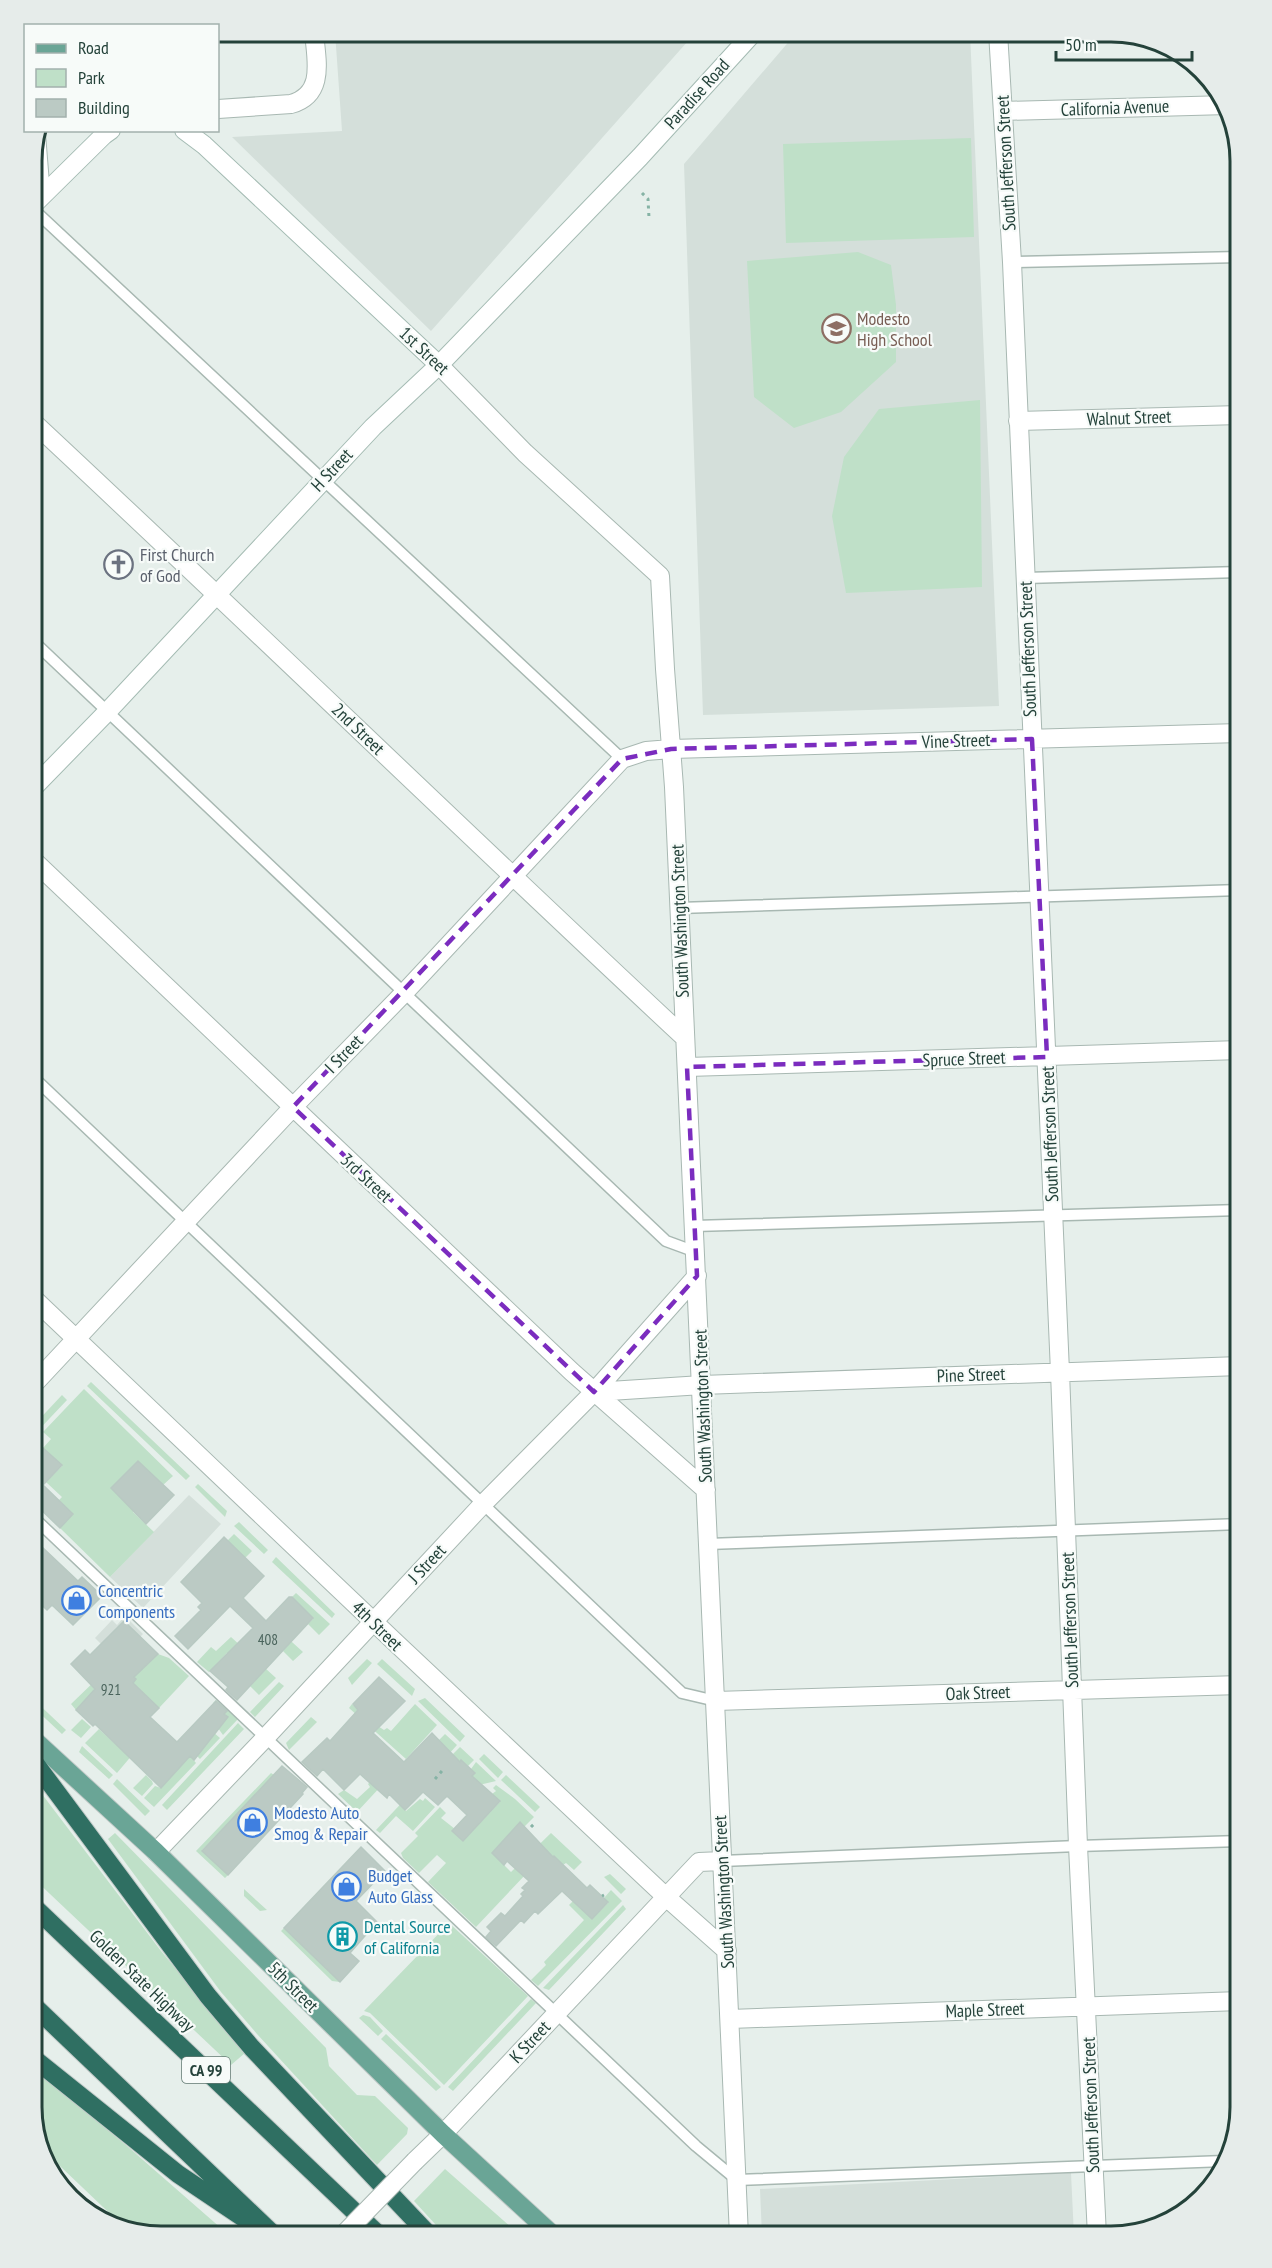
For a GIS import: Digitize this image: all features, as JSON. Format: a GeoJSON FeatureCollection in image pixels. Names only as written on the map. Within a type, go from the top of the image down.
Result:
{"type":"FeatureCollection","features":[{"type":"Feature","properties":{"kind":"highway"},"geometry":{"type":"LineString","coordinates":[[42,1772],[208,1996],[252,2048],[421,2226]]}},
{"type":"Feature","properties":{"kind":"highway","name":"Golden State Highway"},"geometry":{"type":"LineString","coordinates":[[42,1915],[369,2226]]}},
{"type":"Feature","properties":{"kind":"highway"},"geometry":{"type":"LineString","coordinates":[[42,2014],[263,2226]]}},
{"type":"Feature","properties":{"kind":"highway"},"geometry":{"type":"LineString","coordinates":[[42,2065],[178,2174],[258,2226]]}},
{"type":"Feature","properties":{"kind":"main road","name":"5th Street"},"geometry":{"type":"LineString","coordinates":[[42,1747],[156,1852],[443,2134],[544,2226]]}},
{"type":"Feature","properties":{"kind":"street"},"geometry":{"type":"LineString","coordinates":[[219,109],[291,104],[302,101],[310,94],[315,82],[317,67],[315,42]]}},
{"type":"Feature","properties":{"kind":"street","name":"Paradise Road"},"geometry":{"type":"LineString","coordinates":[[640,157],[745,42]]}},
{"type":"Feature","properties":{"kind":"street","name":"South Jefferson Street"},"geometry":{"type":"LineString","coordinates":[[999,42],[1012,262],[1047,1057],[1078,1846],[1096,2226]]}},
{"type":"Feature","properties":{"kind":"street","name":"California Avenue"},"geometry":{"type":"LineString","coordinates":[[1003,111],[1216,105]]}},
{"type":"Feature","properties":{"kind":"street"},"geometry":{"type":"LineString","coordinates":[[42,197],[108,132]]}},
{"type":"Feature","properties":{"kind":"street","name":"1st Street"},"geometry":{"type":"LineString","coordinates":[[187,132],[204,145],[439,365],[525,453],[660,576]]}},
{"type":"Feature","properties":{"kind":"street","name":"H Street"},"geometry":{"type":"LineString","coordinates":[[42,779],[218,594],[323,478],[439,365],[640,157]]}},
{"type":"Feature","properties":{"kind":"street","name":"Walnut Street"},"geometry":{"type":"LineString","coordinates":[[1018,422],[1230,415]]}},
{"type":"Feature","properties":{"kind":"street","name":"2nd Street"},"geometry":{"type":"LineString","coordinates":[[42,430],[218,594],[512,877],[685,1038]]}},
{"type":"Feature","properties":{"kind":"street","name":"South Washington Street"},"geometry":{"type":"LineString","coordinates":[[660,576],[674,787],[739,2226]]}},
{"type":"Feature","properties":{"kind":"street","name":"Vine Street"},"geometry":{"type":"LineString","coordinates":[[671,749],[1230,733]]}},
{"type":"Feature","properties":{"kind":"street"},"geometry":{"type":"LineString","coordinates":[[622,759],[646,751],[671,749]]}},
{"type":"Feature","properties":{"kind":"street","name":"I Street"},"geometry":{"type":"LineString","coordinates":[[42,1376],[622,759]]}},
{"type":"Feature","properties":{"kind":"street","name":"3rd Street"},"geometry":{"type":"LineString","coordinates":[[42,869],[594,1392],[706,1490]]}},
{"type":"Feature","properties":{"kind":"street","name":"Spruce Street"},"geometry":{"type":"LineString","coordinates":[[687,1067],[1230,1050]]}},
{"type":"Feature","properties":{"kind":"street","name":"J Street"},"geometry":{"type":"LineString","coordinates":[[156,1852],[483,1504],[594,1392],[697,1276]]}},
{"type":"Feature","properties":{"kind":"street","name":"4th Street"},"geometry":{"type":"LineString","coordinates":[[42,1306],[100,1364],[373,1622],[665,1896],[727,1951]]}},
{"type":"Feature","properties":{"kind":"street","name":"Pine Street"},"geometry":{"type":"LineString","coordinates":[[594,1392],[702,1385],[1230,1366]]}},
{"type":"Feature","properties":{"kind":"street","name":"Oak Street"},"geometry":{"type":"LineString","coordinates":[[716,1701],[1230,1685]]}},
{"type":"Feature","properties":{"kind":"street","name":"K Street"},"geometry":{"type":"LineString","coordinates":[[352,2226],[443,2134],[699,1862],[722,1861]]}},
{"type":"Feature","properties":{"kind":"street","name":"Maple Street"},"geometry":{"type":"LineString","coordinates":[[730,2019],[1230,2001]]}},
{"type":"Feature","properties":{"kind":"lane"},"geometry":{"type":"LineString","coordinates":[[42,211],[622,759]]}},
{"type":"Feature","properties":{"kind":"lane"},"geometry":{"type":"LineString","coordinates":[[1012,262],[1230,257]]}},
{"type":"Feature","properties":{"kind":"lane"},"geometry":{"type":"LineString","coordinates":[[1025,578],[1230,572]]}},
{"type":"Feature","properties":{"kind":"lane"},"geometry":{"type":"LineString","coordinates":[[42,649],[666,1241],[696,1252]]}},
{"type":"Feature","properties":{"kind":"lane"},"geometry":{"type":"LineString","coordinates":[[678,908],[1230,890]]}},
{"type":"Feature","properties":{"kind":"lane"},"geometry":{"type":"LineString","coordinates":[[42,1085],[682,1694],[716,1701]]}},
{"type":"Feature","properties":{"kind":"lane"},"geometry":{"type":"LineString","coordinates":[[694,1226],[1230,1210]]}},
{"type":"Feature","properties":{"kind":"lane"},"geometry":{"type":"LineString","coordinates":[[708,1544],[1230,1524]]}},
{"type":"Feature","properties":{"kind":"lane"},"geometry":{"type":"LineString","coordinates":[[42,1525],[696,2146],[737,2180],[1217,2161]]}},
{"type":"Feature","properties":{"kind":"lane"},"geometry":{"type":"LineString","coordinates":[[722,1861],[1230,1841]]}},
{"type":"Feature","properties":{"kind":"path"},"geometry":{"type":"LineString","coordinates":[[642,194],[648,199],[649,218]]}},
{"type":"Feature","properties":{"kind":"path"},"geometry":{"type":"LineString","coordinates":[[435,1779],[442,1771]]}},
{"type":"Feature","properties":{"kind":"path"},"geometry":{"type":"LineString","coordinates":[[531,1827],[536,1822]]}},
{"type":"Feature","properties":{"kind":"highlighted area"},"geometry":{"type":"Polygon","coordinates":[[[1032,739],[1047,1057],[687,1067],[697,1276],[594,1392],[293,1107],[622,759],[671,749],[1032,739]]]}},
{"type":"Feature","properties":{"kind":"shaded area"},"geometry":{"type":"Polygon","coordinates":[[[336,42],[687,42],[431,331],[232,137],[342,131],[336,42]]]}},
{"type":"Feature","properties":{"kind":"shaded area","name":"Modesto High School"},"geometry":{"type":"Polygon","coordinates":[[[788,42],[970,42],[999,706],[703,715],[684,164],[788,42]]]}},
{"type":"Feature","properties":{"kind":"shaded area"},"geometry":{"type":"Polygon","coordinates":[[[189,1495],[221,1524],[143,1608],[110,1577],[189,1495]]]}},
{"type":"Feature","properties":{"kind":"shaded area"},"geometry":{"type":"Polygon","coordinates":[[[125,1616],[143,1634],[117,1660],[95,1638],[112,1620],[117,1625],[125,1616]]]}},
{"type":"Feature","properties":{"kind":"shaded area"},"geometry":{"type":"Polygon","coordinates":[[[1071,2173],[1074,2226],[762,2226],[760,2189],[1071,2173]]]}},
{"type":"Feature","properties":{"kind":"green space"},"geometry":{"type":"Polygon","coordinates":[[[971,138],[974,237],[786,243],[783,144],[971,138]]]}},
{"type":"Feature","properties":{"kind":"green space"},"geometry":{"type":"Polygon","coordinates":[[[858,252],[891,265],[896,305],[896,362],[841,412],[794,428],[754,397],[747,261],[858,252]]]}},
{"type":"Feature","properties":{"kind":"green space"},"geometry":{"type":"Polygon","coordinates":[[[980,400],[982,587],[846,593],[832,516],[844,457],[879,409],[980,400]]]}},
{"type":"Feature","properties":{"kind":"green space"},"geometry":{"type":"Polygon","coordinates":[[[91,1382],[190,1476],[186,1480],[87,1386],[91,1382]]]}},
{"type":"Feature","properties":{"kind":"green space"},"geometry":{"type":"Polygon","coordinates":[[[84,1389],[173,1476],[133,1512],[154,1532],[110,1577],[60,1528],[73,1514],[59,1500],[62,1497],[42,1478],[42,1474],[48,1480],[62,1466],[43,1448],[51,1439],[43,1432],[84,1389]]]}},
{"type":"Feature","properties":{"kind":"green space"},"geometry":{"type":"Polygon","coordinates":[[[62,1395],[67,1400],[42,1426],[42,1416],[62,1395]]]}},
{"type":"Feature","properties":{"kind":"green space"},"geometry":{"type":"Polygon","coordinates":[[[198,1484],[227,1511],[225,1517],[195,1487],[198,1484]]]}},
{"type":"Feature","properties":{"kind":"green space"},"geometry":{"type":"Polygon","coordinates":[[[239,1522],[268,1550],[264,1554],[234,1526],[239,1522]]]}},
{"type":"Feature","properties":{"kind":"green space"},"geometry":{"type":"Polygon","coordinates":[[[234,1534],[252,1551],[245,1558],[227,1541],[234,1534]]]}},
{"type":"Feature","properties":{"kind":"green space"},"geometry":{"type":"Polygon","coordinates":[[[276,1557],[335,1614],[332,1618],[272,1562],[276,1557]]]}},
{"type":"Feature","properties":{"kind":"green space"},"geometry":{"type":"Polygon","coordinates":[[[296,1593],[330,1624],[319,1635],[308,1624],[313,1619],[292,1597],[296,1593]]]}},
{"type":"Feature","properties":{"kind":"green space"},"geometry":{"type":"Polygon","coordinates":[[[271,1623],[303,1652],[293,1661],[283,1651],[289,1644],[269,1625],[271,1623]]]}},
{"type":"Feature","properties":{"kind":"green space"},"geometry":{"type":"Polygon","coordinates":[[[231,1637],[276,1678],[259,1695],[250,1686],[256,1680],[227,1653],[209,1672],[197,1662],[211,1647],[216,1651],[231,1637]]]}},
{"type":"Feature","properties":{"kind":"green space"},"geometry":{"type":"Polygon","coordinates":[[[129,1648],[147,1665],[158,1654],[169,1658],[189,1676],[159,1708],[133,1683],[136,1679],[119,1664],[76,1710],[71,1704],[129,1648]]]}},
{"type":"Feature","properties":{"kind":"green space"},"geometry":{"type":"Polygon","coordinates":[[[367,1659],[372,1663],[352,1685],[348,1678],[367,1659]]]}},
{"type":"Feature","properties":{"kind":"green space"},"geometry":{"type":"Polygon","coordinates":[[[382,1659],[415,1689],[412,1696],[377,1664],[382,1659]]]}},
{"type":"Feature","properties":{"kind":"green space"},"geometry":{"type":"Polygon","coordinates":[[[279,1682],[284,1686],[255,1717],[250,1712],[279,1682]]]}},
{"type":"Feature","properties":{"kind":"green space"},"geometry":{"type":"Polygon","coordinates":[[[425,1698],[465,1736],[460,1742],[418,1701],[425,1698]]]}},
{"type":"Feature","properties":{"kind":"green space"},"geometry":{"type":"Polygon","coordinates":[[[216,1700],[238,1719],[223,1735],[218,1728],[228,1717],[213,1703],[216,1700]]]}},
{"type":"Feature","properties":{"kind":"green space"},"geometry":{"type":"Polygon","coordinates":[[[352,1704],[367,1719],[384,1730],[387,1728],[391,1731],[415,1704],[437,1725],[406,1759],[349,1708],[352,1704]]]}},
{"type":"Feature","properties":{"kind":"green space"},"geometry":{"type":"Polygon","coordinates":[[[42,1707],[66,1730],[62,1734],[42,1715],[42,1707]]]}},
{"type":"Feature","properties":{"kind":"green space"},"geometry":{"type":"Polygon","coordinates":[[[311,1717],[317,1722],[289,1750],[286,1743],[311,1717]]]}},
{"type":"Feature","properties":{"kind":"green space"},"geometry":{"type":"Polygon","coordinates":[[[82,1719],[91,1727],[81,1738],[71,1730],[82,1719]]]}},
{"type":"Feature","properties":{"kind":"green space"},"geometry":{"type":"Polygon","coordinates":[[[238,1723],[244,1729],[167,1810],[162,1805],[238,1723]]]}},
{"type":"Feature","properties":{"kind":"green space"},"geometry":{"type":"Polygon","coordinates":[[[99,1729],[114,1743],[133,1754],[117,1773],[85,1743],[99,1729]]]}},
{"type":"Feature","properties":{"kind":"green space"},"geometry":{"type":"Polygon","coordinates":[[[213,1732],[220,1738],[200,1759],[197,1756],[213,1732]]]}},
{"type":"Feature","properties":{"kind":"green space"},"geometry":{"type":"Polygon","coordinates":[[[445,1734],[457,1745],[448,1755],[439,1740],[445,1734]]]}},
{"type":"Feature","properties":{"kind":"green space"},"geometry":{"type":"Polygon","coordinates":[[[82,1746],[113,1775],[109,1779],[79,1752],[82,1746]]]}},
{"type":"Feature","properties":{"kind":"green space"},"geometry":{"type":"Polygon","coordinates":[[[460,1747],[474,1760],[468,1766],[461,1760],[437,1786],[441,1766],[460,1747]]]}},
{"type":"Feature","properties":{"kind":"green space"},"geometry":{"type":"Polygon","coordinates":[[[484,1754],[503,1772],[498,1778],[479,1759],[484,1754]]]}},
{"type":"Feature","properties":{"kind":"green space"},"geometry":{"type":"Polygon","coordinates":[[[190,1756],[196,1763],[154,1807],[144,1798],[155,1786],[161,1788],[190,1756]]]}},
{"type":"Feature","properties":{"kind":"green space"},"geometry":{"type":"Polygon","coordinates":[[[476,1762],[496,1781],[479,1785],[455,1803],[453,1802],[474,1779],[472,1776],[474,1772],[471,1769],[476,1762]]]}},
{"type":"Feature","properties":{"kind":"green space"},"geometry":{"type":"Polygon","coordinates":[[[271,1773],[274,1775],[202,1850],[228,1875],[225,1878],[196,1851],[271,1773]]]}},
{"type":"Feature","properties":{"kind":"green space"},"geometry":{"type":"Polygon","coordinates":[[[146,1775],[153,1784],[142,1796],[133,1788],[146,1775]]]}},
{"type":"Feature","properties":{"kind":"green space"},"geometry":{"type":"Polygon","coordinates":[[[506,1775],[540,1807],[535,1812],[501,1780],[506,1775]]]}},
{"type":"Feature","properties":{"kind":"green space"},"geometry":{"type":"Polygon","coordinates":[[[375,1777],[383,1784],[357,1812],[338,1794],[344,1790],[357,1799],[370,1787],[368,1784],[375,1777]]]}},
{"type":"Feature","properties":{"kind":"green space"},"geometry":{"type":"Polygon","coordinates":[[[117,1779],[150,1811],[145,1816],[113,1784],[117,1779]]]}},
{"type":"Feature","properties":{"kind":"green space"},"geometry":{"type":"Polygon","coordinates":[[[496,1785],[534,1817],[524,1827],[519,1823],[492,1853],[511,1872],[551,1833],[582,1862],[574,1870],[566,1863],[563,1865],[544,1855],[476,1927],[428,1882],[446,1863],[437,1855],[419,1873],[403,1858],[401,1853],[418,1836],[415,1833],[440,1807],[446,1813],[441,1818],[455,1829],[453,1832],[463,1841],[500,1802],[492,1794],[496,1791],[493,1788],[496,1785]]]}},
{"type":"Feature","properties":{"kind":"green space"},"geometry":{"type":"Polygon","coordinates":[[[413,1791],[414,1793],[401,1806],[406,1811],[420,1799],[423,1801],[425,1798],[435,1807],[413,1831],[396,1816],[380,1833],[376,1830],[413,1791]]]}},
{"type":"Feature","properties":{"kind":"green space"},"geometry":{"type":"Polygon","coordinates":[[[42,1794],[161,1951],[245,2053],[231,2065],[42,1886],[42,1794]]]}},
{"type":"Feature","properties":{"kind":"green space"},"geometry":{"type":"Polygon","coordinates":[[[115,1833],[326,2048],[329,2066],[357,2095],[375,2096],[408,2128],[407,2134],[377,2165],[221,1992],[108,1839],[115,1833]]]}},
{"type":"Feature","properties":{"kind":"green space"},"geometry":{"type":"Polygon","coordinates":[[[610,1874],[626,1889],[621,1894],[604,1877],[610,1874]]]}},
{"type":"Feature","properties":{"kind":"green space"},"geometry":{"type":"Polygon","coordinates":[[[244,1889],[267,1910],[260,1911],[244,1896],[244,1889]]]}},
{"type":"Feature","properties":{"kind":"green space"},"geometry":{"type":"Polygon","coordinates":[[[611,1890],[622,1901],[538,1986],[531,1980],[546,1965],[544,1962],[584,1920],[569,1905],[573,1901],[592,1919],[608,1903],[604,1898],[611,1890]]]}},
{"type":"Feature","properties":{"kind":"green space"},"geometry":{"type":"Polygon","coordinates":[[[623,1905],[626,1909],[549,1990],[543,1988],[623,1905]]]}},
{"type":"Feature","properties":{"kind":"green space"},"geometry":{"type":"Polygon","coordinates":[[[449,1923],[528,1996],[444,2085],[370,2013],[364,2011],[449,1923]]]}},
{"type":"Feature","properties":{"kind":"green space"},"geometry":{"type":"Polygon","coordinates":[[[284,1928],[340,1982],[332,1981],[281,1931],[284,1928]]]}},
{"type":"Feature","properties":{"kind":"green space"},"geometry":{"type":"Polygon","coordinates":[[[531,1999],[536,2003],[453,2091],[448,2087],[531,1999]]]}},
{"type":"Feature","properties":{"kind":"green space"},"geometry":{"type":"Polygon","coordinates":[[[363,2015],[370,2017],[383,2031],[378,2036],[359,2018],[363,2015]]]}},
{"type":"Feature","properties":{"kind":"green space"},"geometry":{"type":"Polygon","coordinates":[[[386,2034],[441,2087],[436,2091],[381,2039],[386,2034]]]}},
{"type":"Feature","properties":{"kind":"green space"},"geometry":{"type":"Polygon","coordinates":[[[42,2076],[127,2146],[219,2226],[153,2226],[112,2216],[54,2160],[44,2130],[42,2076]]]}},
{"type":"Feature","properties":{"kind":"green space"},"geometry":{"type":"Polygon","coordinates":[[[445,2169],[510,2226],[437,2226],[414,2201],[445,2169]]]}},
{"type":"Feature","properties":{"kind":"building"},"geometry":{"type":"Polygon","coordinates":[[[42,1449],[62,1465],[43,1485],[73,1514],[60,1528],[42,1511],[42,1449]]]}},
{"type":"Feature","properties":{"kind":"building"},"geometry":{"type":"Polygon","coordinates":[[[138,1461],[174,1495],[146,1524],[111,1488],[138,1461]]]}},
{"type":"Feature","properties":{"kind":"building"},"geometry":{"type":"Polygon","coordinates":[[[224,1537],[264,1576],[243,1598],[266,1621],[289,1597],[292,1597],[313,1618],[237,1700],[226,1690],[228,1687],[210,1671],[253,1628],[230,1606],[188,1649],[175,1636],[201,1610],[198,1607],[202,1603],[181,1582],[224,1537]]]}},
{"type":"Feature","properties":{"kind":"building"},"geometry":{"type":"Polygon","coordinates":[[[42,1547],[78,1581],[82,1577],[102,1596],[73,1625],[52,1605],[47,1610],[42,1605],[42,1547]]]}},
{"type":"Feature","properties":{"kind":"building"},"geometry":{"type":"Polygon","coordinates":[[[124,1621],[158,1654],[134,1677],[136,1679],[133,1683],[159,1708],[150,1717],[177,1742],[216,1701],[227,1711],[224,1714],[228,1717],[194,1760],[190,1756],[161,1788],[95,1724],[93,1726],[76,1710],[95,1689],[71,1664],[85,1650],[90,1655],[124,1621]]]}},
{"type":"Feature","properties":{"kind":"building"},"geometry":{"type":"Polygon","coordinates":[[[379,1677],[405,1701],[373,1733],[404,1762],[432,1733],[460,1762],[461,1760],[475,1773],[472,1776],[500,1801],[463,1841],[452,1831],[467,1815],[447,1796],[438,1805],[423,1792],[405,1810],[389,1794],[387,1798],[360,1774],[344,1790],[323,1769],[317,1776],[302,1762],[327,1738],[330,1741],[358,1710],[353,1704],[379,1677]]]}},
{"type":"Feature","properties":{"kind":"building","name":"Modesto Auto Smog & Repair"},"geometry":{"type":"Polygon","coordinates":[[[282,1766],[307,1787],[228,1875],[202,1851],[282,1766]]]}},
{"type":"Feature","properties":{"kind":"building"},"geometry":{"type":"Polygon","coordinates":[[[520,1822],[587,1888],[590,1885],[608,1902],[592,1919],[562,1891],[538,1914],[535,1911],[524,1923],[521,1920],[496,1946],[486,1937],[491,1931],[487,1927],[501,1913],[505,1916],[523,1896],[521,1894],[525,1890],[522,1888],[529,1881],[507,1861],[504,1865],[492,1853],[520,1822]]]}},
{"type":"Feature","properties":{"kind":"building","name":"Budget Auto Glass"},"geometry":{"type":"Polygon","coordinates":[[[361,1847],[385,1871],[356,1901],[377,1922],[350,1953],[359,1961],[340,1982],[284,1928],[361,1847]]]}},
{"type":"Feature","properties":{"kind":"place","name":"Modesto High School"},"geometry":{"type":"Point","coordinates":[836,329]}},
{"type":"Feature","properties":{"kind":"place","name":"First Church of God"},"geometry":{"type":"Point","coordinates":[119,565]}},
{"type":"Feature","properties":{"kind":"place","name":"Concentric Components"},"geometry":{"type":"Point","coordinates":[77,1601]}},
{"type":"Feature","properties":{"kind":"place","name":"Modesto Auto Smog & Repair"},"geometry":{"type":"Point","coordinates":[253,1823]}},
{"type":"Feature","properties":{"kind":"place","name":"Budget Auto Glass"},"geometry":{"type":"Point","coordinates":[347,1886]}},
{"type":"Feature","properties":{"kind":"place","name":"Dental Source of California"},"geometry":{"type":"Point","coordinates":[343,1937]}}]}
